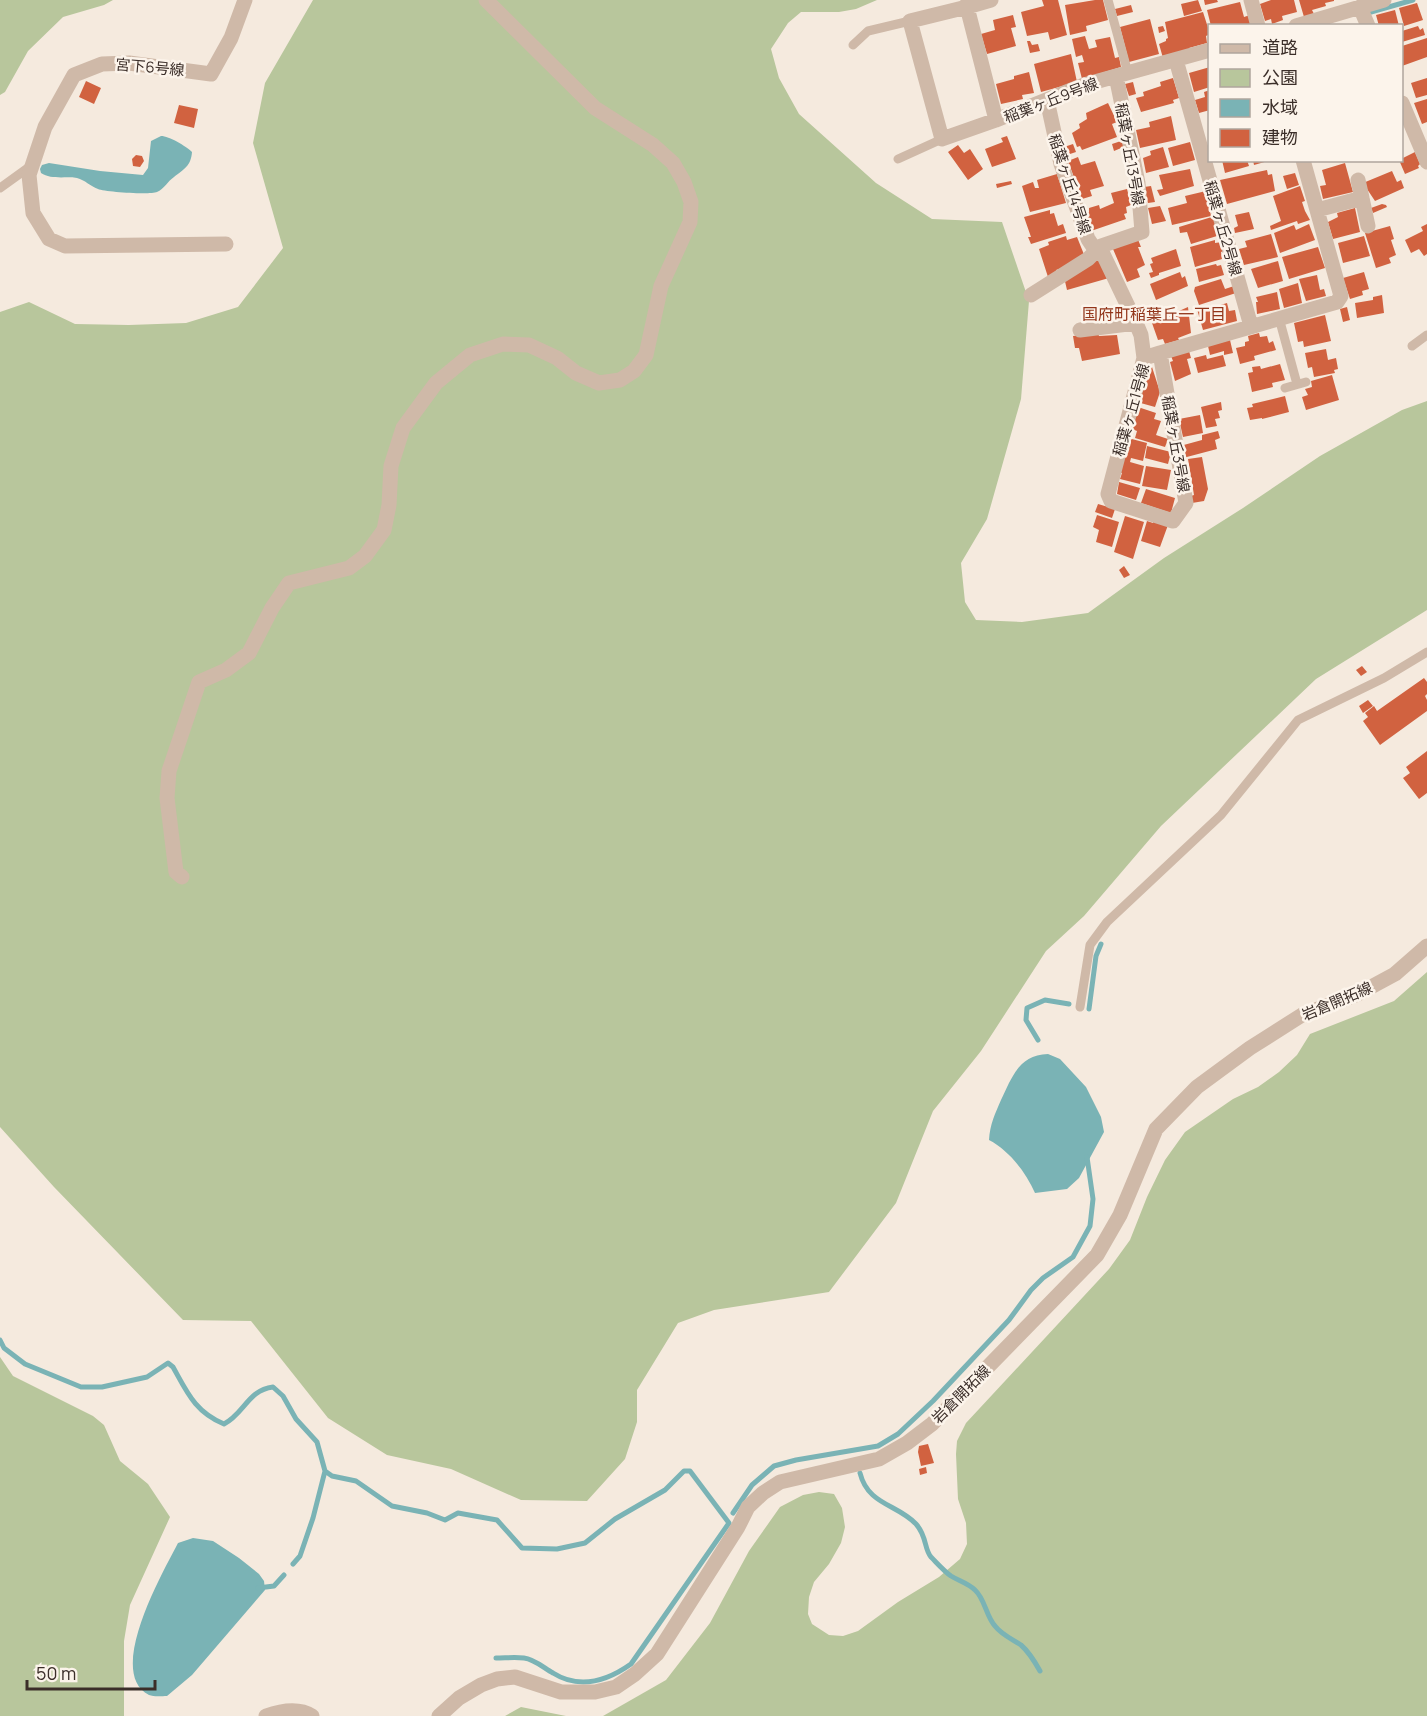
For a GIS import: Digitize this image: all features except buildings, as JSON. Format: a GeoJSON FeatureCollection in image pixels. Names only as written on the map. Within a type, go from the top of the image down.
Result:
{"type":"FeatureCollection","features":[{"type":"Feature","properties":{"kind":"street","name":"宮下6号線"},"geometry":{"type":"LineString","coordinates":[[32,165],[45,127],[74,75],[102,64],[129,63],[211,74],[231,38],[245,0]]}},
{"type":"Feature","properties":{"kind":"street"},"geometry":{"type":"LineString","coordinates":[[182,877],[176,872],[168,810],[169,771],[199,682],[226,670],[249,653],[272,608],[289,583],[349,568],[365,556],[384,530],[389,505],[391,466],[403,428],[436,383],[470,355],[503,344],[529,345],[541,349],[576,373],[599,383],[620,380],[634,370],[646,355],[662,286],[690,222],[691,202],[684,182],[673,163],[653,145],[595,108],[486,0]]}},
{"type":"Feature","properties":{"kind":"street"},"geometry":{"type":"LineString","coordinates":[[992,0],[967,3],[910,21],[942,139],[996,120]]}},
{"type":"Feature","properties":{"kind":"street"},"geometry":{"type":"LineString","coordinates":[[1251,0],[1257,24]]}},
{"type":"Feature","properties":{"kind":"street"},"geometry":{"type":"LineString","coordinates":[[1324,22],[1384,0]]}},
{"type":"Feature","properties":{"kind":"street","name":"稲葉ヶ丘9号線"},"geometry":{"type":"LineString","coordinates":[[967,3],[996,120],[1084,85],[1208,50]]}},
{"type":"Feature","properties":{"kind":"street"},"geometry":{"type":"LineString","coordinates":[[1360,7],[1367,24]]}},
{"type":"Feature","properties":{"kind":"street","name":"稲葉ヶ丘2号線"},"geometry":{"type":"LineString","coordinates":[[1176,60],[1251,326]]}},
{"type":"Feature","properties":{"kind":"street","name":"稲葉ヶ丘13号線"},"geometry":{"type":"LineString","coordinates":[[1122,75],[1138,183],[1142,231]]}},
{"type":"Feature","properties":{"kind":"street","name":"稲葉ヶ丘14号線"},"geometry":{"type":"LineString","coordinates":[[1047,100],[1061,164],[1088,239],[1096,251],[1101,246],[1142,231]]}},
{"type":"Feature","properties":{"kind":"street"},"geometry":{"type":"LineString","coordinates":[[1403,108],[1425,158]]}},
{"type":"Feature","properties":{"kind":"street","name":"稲葉ヶ丘1号線"},"geometry":{"type":"LineString","coordinates":[[1129,507],[1111,501],[1108,494],[1144,358],[1337,302],[1341,296],[1304,162]]}},
{"type":"Feature","properties":{"kind":"street"},"geometry":{"type":"LineString","coordinates":[[32,165],[28,174],[33,213],[49,239],[65,246],[226,244]]}},
{"type":"Feature","properties":{"kind":"street"},"geometry":{"type":"LineString","coordinates":[[1358,180],[1368,226]]}},
{"type":"Feature","properties":{"kind":"street"},"geometry":{"type":"LineString","coordinates":[[1317,210],[1362,198]]}},
{"type":"Feature","properties":{"kind":"street"},"geometry":{"type":"LineString","coordinates":[[1031,295],[1088,259],[1096,251],[1104,254],[1141,335],[1144,358]]}},
{"type":"Feature","properties":{"kind":"street"},"geometry":{"type":"LineString","coordinates":[[1080,330],[1136,323]]}},
{"type":"Feature","properties":{"kind":"street","name":"稲葉ヶ丘3号線"},"geometry":{"type":"LineString","coordinates":[[1129,507],[1173,521],[1186,503],[1160,353]]}},
{"type":"Feature","properties":{"kind":"street","name":"岩倉開拓線"},"geometry":{"type":"LineString","coordinates":[[439,1716],[473,1689],[497,1679],[515,1677],[561,1692],[595,1692],[616,1687],[635,1674],[657,1654],[738,1527],[748,1507],[763,1492],[780,1482],[879,1459],[907,1443],[932,1424],[964,1393],[1097,1255],[1120,1215],[1156,1129],[1197,1087],[1250,1048],[1302,1015],[1358,993],[1395,974],[1427,946]]}},
{"type":"Feature","properties":{"kind":"street"},"geometry":{"type":"LineString","coordinates":[[266,1716],[277,1712],[294,1711],[312,1716]]}},
{"type":"Feature","properties":{"kind":"lane"},"geometry":{"type":"LineString","coordinates":[[1108,0],[1122,75]]}},
{"type":"Feature","properties":{"kind":"lane"},"geometry":{"type":"LineString","coordinates":[[853,45],[868,31],[910,21]]}},
{"type":"Feature","properties":{"kind":"lane"},"geometry":{"type":"LineString","coordinates":[[898,159],[942,139]]}},
{"type":"Feature","properties":{"kind":"lane"},"geometry":{"type":"LineString","coordinates":[[0,188],[32,165]]}},
{"type":"Feature","properties":{"kind":"lane"},"geometry":{"type":"LineString","coordinates":[[1280,318],[1302,383],[1285,388]]}},
{"type":"Feature","properties":{"kind":"lane"},"geometry":{"type":"LineString","coordinates":[[1412,346],[1427,335]]}},
{"type":"Feature","properties":{"kind":"lane"},"geometry":{"type":"LineString","coordinates":[[1080,1007],[1090,945],[1107,922],[1221,815],[1298,720],[1384,678],[1427,652]]}},
{"type":"Feature","properties":{"kind":"green space"},"geometry":{"type":"Polygon","coordinates":[[[0,0],[113,0],[104,5],[63,17],[28,51],[5,92],[0,95],[0,0]]]}},
{"type":"Feature","properties":{"kind":"green space"},"geometry":{"type":"Polygon","coordinates":[[[313,0],[877,0],[856,9],[839,12],[801,12],[788,23],[771,49],[779,78],[799,114],[876,183],[932,219],[1002,222],[1029,301],[1021,399],[987,519],[961,563],[965,602],[976,620],[1022,622],[1088,613],[1164,558],[1320,456],[1402,410],[1427,401],[1427,610],[1316,679],[1161,826],[1084,916],[1046,951],[981,1051],[933,1111],[896,1203],[829,1292],[714,1310],[678,1323],[637,1390],[637,1422],[625,1459],[587,1501],[521,1500],[451,1469],[387,1455],[328,1418],[251,1321],[183,1320],[54,1187],[0,1127],[0,312],[29,302],[75,324],[129,325],[186,323],[238,307],[283,248],[253,143],[265,83],[313,0]]]}},
{"type":"Feature","properties":{"kind":"green space"},"geometry":{"type":"Polygon","coordinates":[[[1427,972],[1427,1716],[603,1716],[666,1680],[710,1623],[749,1551],[780,1507],[803,1495],[819,1492],[834,1494],[842,1508],[845,1527],[841,1543],[829,1564],[814,1582],[809,1597],[808,1614],[812,1624],[829,1635],[843,1636],[858,1631],[898,1602],[939,1577],[960,1559],[967,1544],[966,1523],[958,1499],[956,1454],[957,1441],[966,1423],[1109,1269],[1130,1240],[1165,1160],[1185,1132],[1233,1099],[1258,1087],[1279,1072],[1297,1055],[1310,1034],[1394,1001],[1427,972]]]}},
{"type":"Feature","properties":{"kind":"green space"},"geometry":{"type":"Polygon","coordinates":[[[0,1357],[13,1376],[93,1416],[104,1425],[120,1461],[148,1484],[170,1517],[130,1605],[124,1641],[124,1716],[0,1716],[0,1357]]]}},
{"type":"Feature","properties":{"kind":"green space"},"geometry":{"type":"Polygon","coordinates":[[[521,1707],[566,1716],[505,1716],[521,1707]]]}},
{"type":"Feature","properties":{"kind":"water"},"geometry":{"type":"Polygon","coordinates":[[[161,136],[177,142],[192,152],[186,167],[157,192],[102,190],[77,178],[54,177],[41,173],[42,165],[49,163],[143,175],[148,168],[151,141],[161,136]]]}},
{"type":"Feature","properties":{"kind":"water"},"geometry":{"type":"Polygon","coordinates":[[[1048,1054],[1060,1059],[1086,1087],[1101,1117],[1104,1132],[1079,1178],[1067,1189],[1035,1193],[1016,1163],[1004,1150],[989,1140],[990,1129],[1009,1083],[1018,1069],[1030,1058],[1048,1054]]]}},
{"type":"Feature","properties":{"kind":"water"},"geometry":{"type":"Polygon","coordinates":[[[193,1538],[213,1541],[239,1558],[259,1574],[264,1581],[265,1590],[192,1675],[167,1696],[151,1696],[137,1683],[133,1666],[141,1622],[178,1543],[193,1538]]]}},
{"type":"Feature","properties":{"kind":"waterway"},"geometry":{"type":"LineString","coordinates":[[1371,12],[1413,0]]}},
{"type":"Feature","properties":{"kind":"waterway"},"geometry":{"type":"LineString","coordinates":[[1089,1009],[1096,956],[1101,944]]}},
{"type":"Feature","properties":{"kind":"waterway"},"geometry":{"type":"LineString","coordinates":[[1038,1040],[1026,1020],[1027,1008],[1045,1000],[1069,1004]]}},
{"type":"Feature","properties":{"kind":"waterway"},"geometry":{"type":"LineString","coordinates":[[733,1513],[752,1485],[774,1466],[878,1446],[898,1434],[933,1401],[1009,1320],[1031,1290],[1043,1278],[1073,1257],[1090,1226],[1093,1199],[1087,1157]]}},
{"type":"Feature","properties":{"kind":"waterway"},"geometry":{"type":"LineString","coordinates":[[0,1340],[4,1348],[25,1364],[81,1387],[102,1387],[147,1377],[168,1363],[199,1407],[206,1414],[224,1424],[231,1420],[252,1397],[273,1387],[283,1396],[296,1419],[317,1442],[325,1471],[300,1556],[293,1564]]}},
{"type":"Feature","properties":{"kind":"waterway"},"geometry":{"type":"LineString","coordinates":[[325,1471],[332,1476],[356,1481],[392,1506],[427,1513],[445,1520],[458,1513],[497,1520],[522,1548],[557,1549],[585,1543],[615,1519],[665,1490],[684,1471],[690,1471],[729,1523],[631,1664],[603,1679],[583,1682],[563,1678],[528,1659],[496,1658]]}},
{"type":"Feature","properties":{"kind":"waterway"},"geometry":{"type":"LineString","coordinates":[[860,1473],[869,1492],[916,1524],[931,1557],[951,1576],[975,1590],[995,1626],[1021,1645],[1032,1657],[1040,1671]]}},
{"type":"Feature","properties":{"kind":"waterway"},"geometry":{"type":"LineString","coordinates":[[258,1588],[274,1586],[284,1575]]}},
{"type":"Feature","properties":{"kind":"district","name":"国府町稲葉丘一丁目"},"geometry":{"type":"Point","coordinates":[1154,314]}}]}
